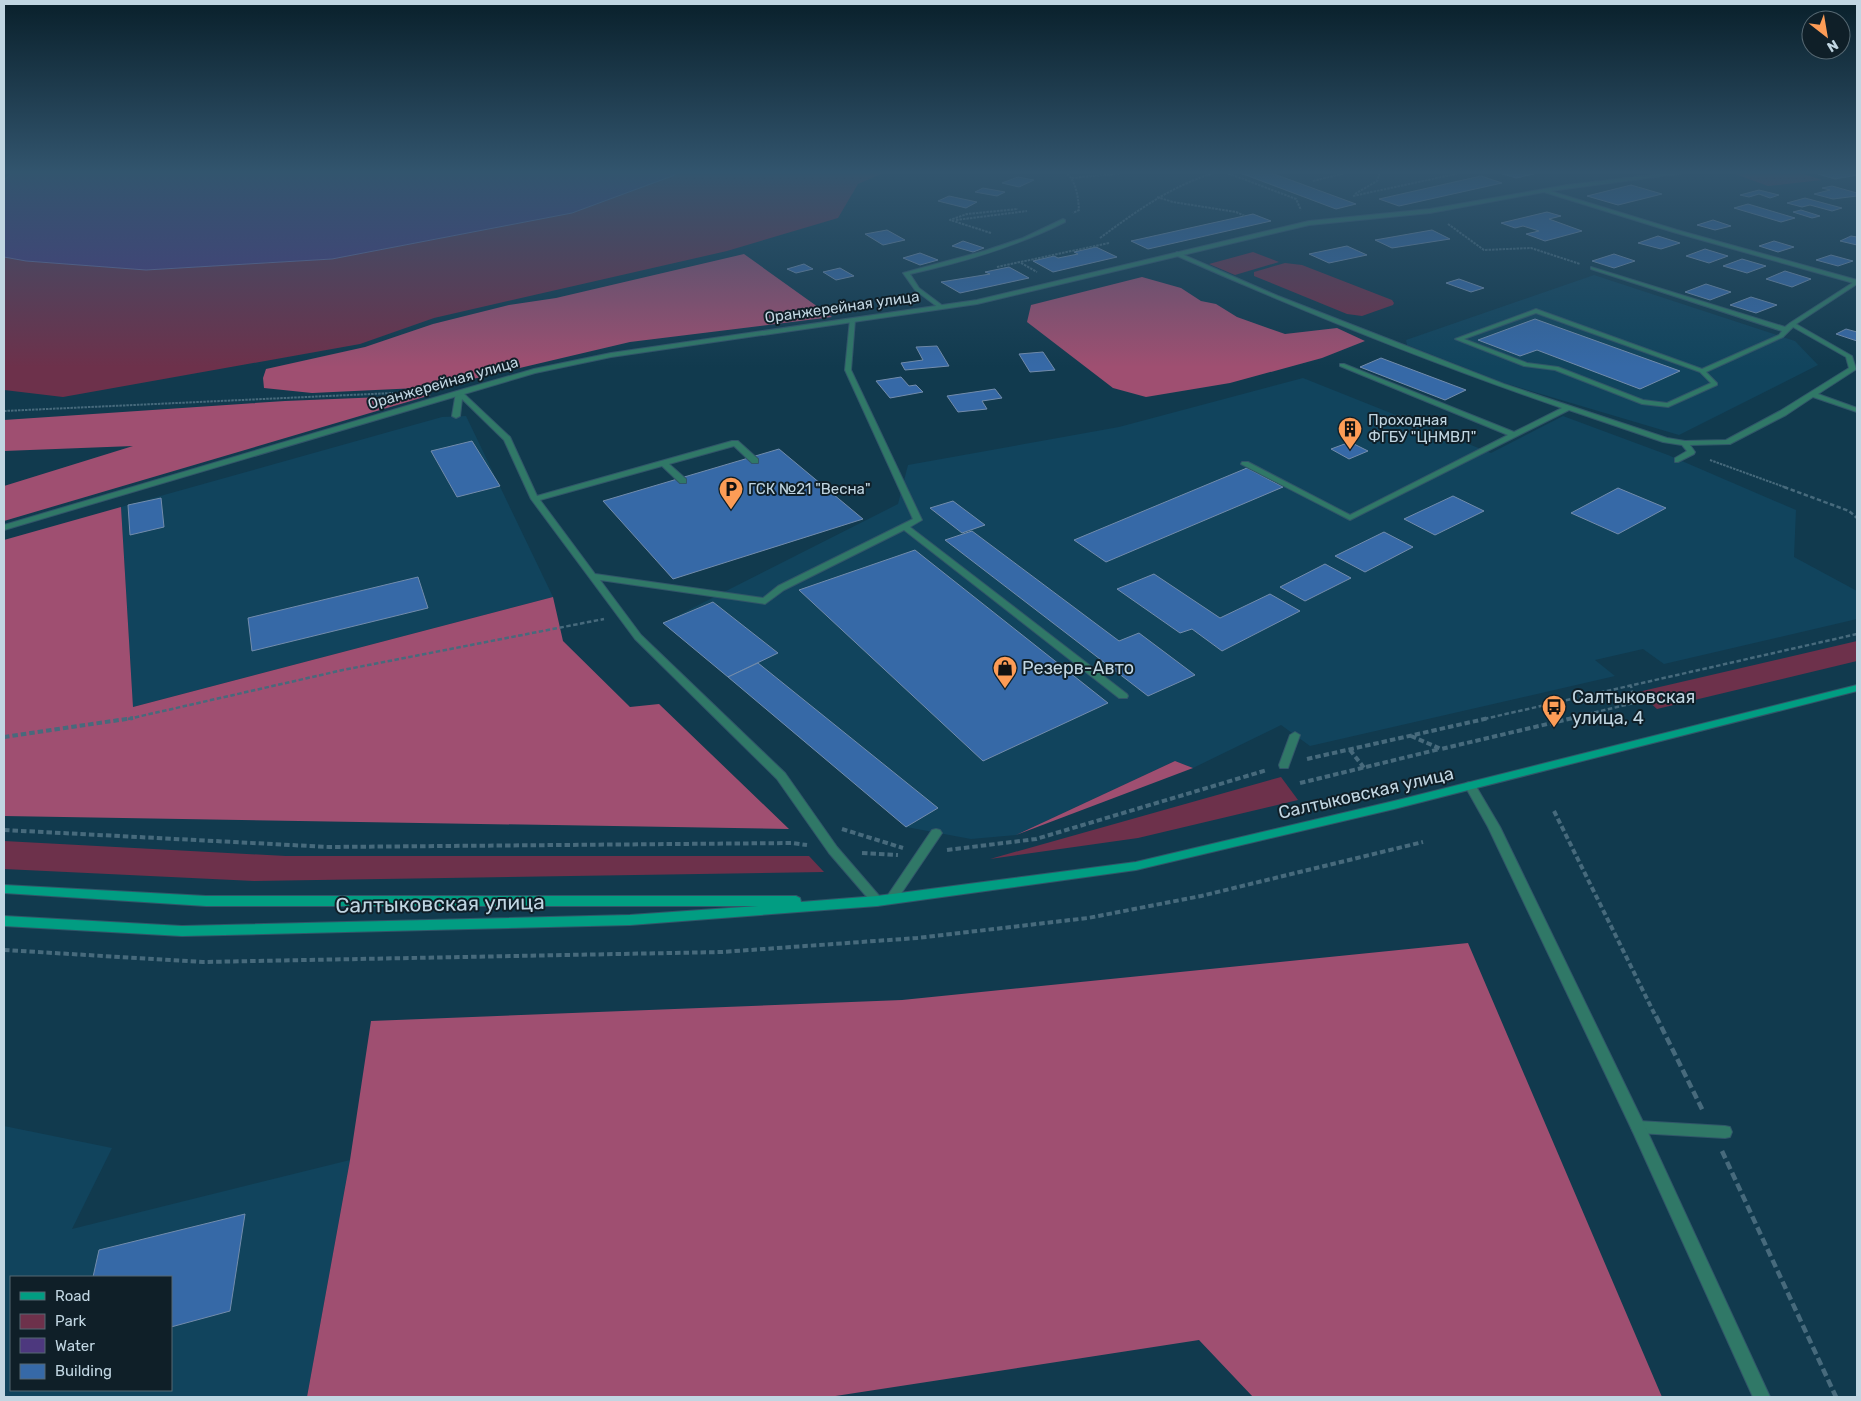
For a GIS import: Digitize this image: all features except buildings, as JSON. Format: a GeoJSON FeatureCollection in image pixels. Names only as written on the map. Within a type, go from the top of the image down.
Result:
{"type":"FeatureCollection","features":[{"type":"Feature","properties":{"kind":"main road","name":"Салтыковская улица"},"geometry":{"type":"LineString","coordinates":[[4,921],[182,931],[630,920],[877,901],[1136,866],[1470,786],[1857,688]]}},
{"type":"Feature","properties":{"kind":"main road","name":"Салтыковская улица"},"geometry":{"type":"LineString","coordinates":[[4,888],[206,901],[877,901]]}},
{"type":"Feature","properties":{"kind":"street"},"geometry":{"type":"LineString","coordinates":[[941,307],[917,289],[906,273],[962,261],[1019,243],[1032,236]]}},
{"type":"Feature","properties":{"kind":"street","name":"Оранжерейная улица"},"geometry":{"type":"LineString","coordinates":[[4,528],[534,371],[610,355],[977,302],[1252,236]]}},
{"type":"Feature","properties":{"kind":"street"},"geometry":{"type":"LineString","coordinates":[[1694,236],[1857,282]]}},
{"type":"Feature","properties":{"kind":"street"},"geometry":{"type":"LineString","coordinates":[[1177,254],[1294,304],[1502,385],[1666,440],[1685,443],[1727,442],[1814,395],[1853,370],[1849,356],[1792,324]]}},
{"type":"Feature","properties":{"kind":"street"},"geometry":{"type":"LineString","coordinates":[[1593,268],[1787,330]]}},
{"type":"Feature","properties":{"kind":"street"},"geometry":{"type":"LineString","coordinates":[[1702,371],[1715,384],[1668,405],[1642,402],[1556,368],[1526,365],[1458,339],[1536,311],[1702,371],[1781,336],[1792,324],[1857,282]]}},
{"type":"Feature","properties":{"kind":"street"},"geometry":{"type":"LineString","coordinates":[[593,576],[765,601],[781,588],[918,520],[848,370],[852,320]]}},
{"type":"Feature","properties":{"kind":"street"},"geometry":{"type":"LineString","coordinates":[[1342,365],[1516,435]]}},
{"type":"Feature","properties":{"kind":"street"},"geometry":{"type":"LineString","coordinates":[[456,416],[459,392]]}},
{"type":"Feature","properties":{"kind":"street"},"geometry":{"type":"LineString","coordinates":[[459,392],[507,440],[535,499],[638,637],[781,776],[833,850],[877,901]]}},
{"type":"Feature","properties":{"kind":"street"},"geometry":{"type":"LineString","coordinates":[[1814,395],[1857,410]]}},
{"type":"Feature","properties":{"kind":"street"},"geometry":{"type":"LineString","coordinates":[[1245,464],[1350,518],[1569,407]]}},
{"type":"Feature","properties":{"kind":"street"},"geometry":{"type":"LineString","coordinates":[[535,499],[735,443],[755,461]]}},
{"type":"Feature","properties":{"kind":"street"},"geometry":{"type":"LineString","coordinates":[[1678,460],[1691,452],[1685,443]]}},
{"type":"Feature","properties":{"kind":"street"},"geometry":{"type":"LineString","coordinates":[[664,463],[684,481]]}},
{"type":"Feature","properties":{"kind":"street"},"geometry":{"type":"LineString","coordinates":[[904,526],[1123,696]]}},
{"type":"Feature","properties":{"kind":"street"},"geometry":{"type":"LineString","coordinates":[[1284,764],[1295,735]]}},
{"type":"Feature","properties":{"kind":"street"},"geometry":{"type":"LineString","coordinates":[[1470,786],[1494,827],[1638,1127],[1762,1397]]}},
{"type":"Feature","properties":{"kind":"street"},"geometry":{"type":"LineString","coordinates":[[892,898],[936,832]]}},
{"type":"Feature","properties":{"kind":"street"},"geometry":{"type":"LineString","coordinates":[[1638,1127],[1719,1132]]}},
{"type":"Feature","properties":{"kind":"path"},"geometry":{"type":"LineString","coordinates":[[999,236],[1019,243]]}},
{"type":"Feature","properties":{"kind":"path"},"geometry":{"type":"LineString","coordinates":[[1465,236],[1484,250],[1531,248],[1593,268]]}},
{"type":"Feature","properties":{"kind":"path"},"geometry":{"type":"LineString","coordinates":[[996,268],[1109,243]]}},
{"type":"Feature","properties":{"kind":"path"},"geometry":{"type":"LineString","coordinates":[[4,411],[396,393]]}},
{"type":"Feature","properties":{"kind":"path"},"geometry":{"type":"LineString","coordinates":[[1691,452],[1850,511],[1857,518]]}},
{"type":"Feature","properties":{"kind":"path"},"geometry":{"type":"LineString","coordinates":[[4,737],[128,719],[343,670],[622,616]]}},
{"type":"Feature","properties":{"kind":"path"},"geometry":{"type":"LineString","coordinates":[[4,830],[329,847],[792,843],[833,850],[890,856],[923,853],[1036,839],[1284,764],[1857,634]]}},
{"type":"Feature","properties":{"kind":"path"},"geometry":{"type":"LineString","coordinates":[[1300,783],[1365,769],[1634,703],[1631,686]]}},
{"type":"Feature","properties":{"kind":"path"},"geometry":{"type":"LineString","coordinates":[[1410,736],[1441,749]]}},
{"type":"Feature","properties":{"kind":"path"},"geometry":{"type":"LineString","coordinates":[[1350,749],[1365,769]]}},
{"type":"Feature","properties":{"kind":"path"},"geometry":{"type":"LineString","coordinates":[[1554,811],[1719,1132],[1836,1397]]}},
{"type":"Feature","properties":{"kind":"path"},"geometry":{"type":"LineString","coordinates":[[812,820],[894,845]]}},
{"type":"Feature","properties":{"kind":"shaded area"},"geometry":{"type":"Polygon","coordinates":[[[744,254],[832,317],[630,342],[439,387],[312,393],[264,388],[263,378],[266,369],[365,347],[433,324],[509,305],[556,298],[744,254]]]}},
{"type":"Feature","properties":{"kind":"shaded area"},"geometry":{"type":"Polygon","coordinates":[[[1594,275],[1795,341],[1818,365],[1679,435],[1504,383],[1407,345],[1406,340],[1594,275]]]}},
{"type":"Feature","properties":{"kind":"shaded area"},"geometry":{"type":"Polygon","coordinates":[[[1142,277],[1181,288],[1201,301],[1216,304],[1237,317],[1285,334],[1337,328],[1365,341],[1322,358],[1230,383],[1146,397],[1113,388],[1027,322],[1031,305],[1142,277]]]}},
{"type":"Feature","properties":{"kind":"shaded area"},"geometry":{"type":"Polygon","coordinates":[[[1303,378],[1491,453],[1563,416],[1668,455],[1796,510],[1794,557],[1857,591],[1857,619],[1664,664],[1643,649],[1595,660],[1615,676],[1310,746],[1281,725],[1193,768],[1175,761],[1016,835],[971,839],[906,827],[663,623],[898,504],[908,465],[1119,427],[1303,378]]]}},
{"type":"Feature","properties":{"kind":"shaded area"},"geometry":{"type":"Polygon","coordinates":[[[431,395],[4,521],[4,486],[133,446],[4,451],[4,420],[285,401],[431,395]]]}},
{"type":"Feature","properties":{"kind":"shaded area"},"geometry":{"type":"Polygon","coordinates":[[[466,416],[553,597],[133,707],[121,507],[442,417],[466,416]]]}},
{"type":"Feature","properties":{"kind":"shaded area"},"geometry":{"type":"Polygon","coordinates":[[[121,507],[133,707],[553,597],[563,641],[630,707],[659,704],[789,829],[4,816],[4,540],[121,507]]]}},
{"type":"Feature","properties":{"kind":"shaded area"},"geometry":{"type":"Polygon","coordinates":[[[1175,761],[1193,768],[1016,835],[1175,761]]]}},
{"type":"Feature","properties":{"kind":"shaded area"},"geometry":{"type":"Polygon","coordinates":[[[1468,943],[1662,1397],[1253,1397],[1199,1340],[829,1397],[307,1397],[350,1160],[371,1021],[902,1000],[1468,943]]]}},
{"type":"Feature","properties":{"kind":"shaded area"},"geometry":{"type":"Polygon","coordinates":[[[4,1126],[112,1148],[72,1229],[350,1160],[307,1397],[4,1397],[4,1126]]]}},
{"type":"Feature","properties":{"kind":"green space"},"geometry":{"type":"Polygon","coordinates":[[[450,236],[776,236],[727,251],[434,318],[360,344],[63,397],[4,390],[4,257],[26,261],[146,270],[332,259],[450,236]]]}},
{"type":"Feature","properties":{"kind":"green space"},"geometry":{"type":"Polygon","coordinates":[[[1253,252],[1279,262],[1235,275],[1209,264],[1253,252]]]}},
{"type":"Feature","properties":{"kind":"green space"},"geometry":{"type":"Polygon","coordinates":[[[1285,263],[1302,265],[1392,300],[1394,303],[1362,316],[1347,314],[1254,276],[1254,272],[1285,263]]]}},
{"type":"Feature","properties":{"kind":"green space"},"geometry":{"type":"Polygon","coordinates":[[[1857,641],[1857,661],[1657,709],[1638,692],[1857,641]]]}},
{"type":"Feature","properties":{"kind":"green space"},"geometry":{"type":"Polygon","coordinates":[[[1281,777],[1298,800],[1138,838],[990,859],[1281,777]]]}},
{"type":"Feature","properties":{"kind":"green space"},"geometry":{"type":"Polygon","coordinates":[[[4,841],[286,856],[809,856],[824,872],[254,881],[4,869],[4,841]]]}},
{"type":"Feature","properties":{"kind":"water"},"geometry":{"type":"Polygon","coordinates":[[[4,236],[450,236],[332,259],[146,270],[26,261],[4,257],[4,236]]]}},
{"type":"Feature","properties":{"kind":"place","name":"Проходная ФГБУ \"ЦНМВЛ\""},"geometry":{"type":"Point","coordinates":[1350,450]}},
{"type":"Feature","properties":{"kind":"place","name":"ГСК №21 \"Весна\""},"geometry":{"type":"Point","coordinates":[731,510]}},
{"type":"Feature","properties":{"kind":"place","name":"Резерв-Авто"},"geometry":{"type":"Point","coordinates":[1005,689]}},
{"type":"Feature","properties":{"kind":"place","name":"Салтыковская улица, 4"},"geometry":{"type":"Point","coordinates":[1554,728]}}]}
